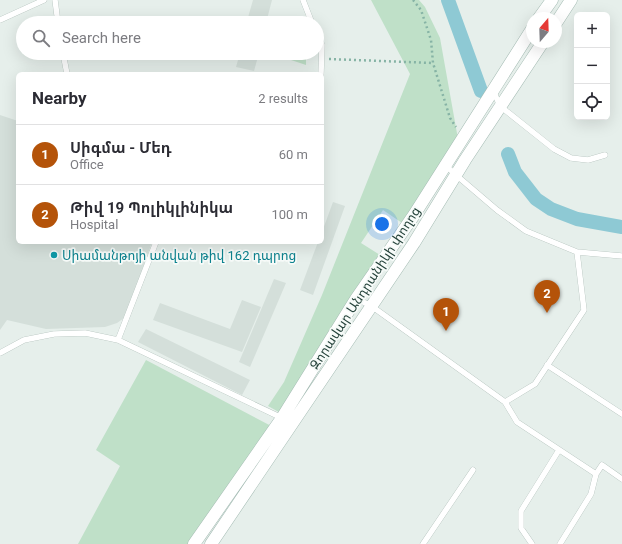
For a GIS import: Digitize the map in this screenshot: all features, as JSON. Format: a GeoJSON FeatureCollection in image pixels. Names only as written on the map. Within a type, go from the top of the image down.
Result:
{"type":"FeatureCollection","features":[{"type":"Feature","properties":{"kind":"main road"},"geometry":{"type":"LineString","coordinates":[[543,12],[552,0]]}},
{"type":"Feature","properties":{"kind":"main road"},"geometry":{"type":"LineString","coordinates":[[562,14],[571,0]]}},
{"type":"Feature","properties":{"kind":"main road","name":"Զորավար Անդրանիկի փողոց"},"geometry":{"type":"LineString","coordinates":[[211,544],[287,421],[356,299],[414,215],[526,38]]}},
{"type":"Feature","properties":{"kind":"main road","name":"Զորավար Անդրանիկի փողոց"},"geometry":{"type":"LineString","coordinates":[[194,544],[287,421],[414,243],[500,106],[539,48]]}},
{"type":"Feature","properties":{"kind":"lane"},"geometry":{"type":"LineString","coordinates":[[0,20],[44,0]]}},
{"type":"Feature","properties":{"kind":"lane"},"geometry":{"type":"LineString","coordinates":[[54,0],[57,16]]}},
{"type":"Feature","properties":{"kind":"lane"},"geometry":{"type":"LineString","coordinates":[[302,0],[309,16]]}},
{"type":"Feature","properties":{"kind":"lane"},"geometry":{"type":"LineString","coordinates":[[64,60],[67,72]]}},
{"type":"Feature","properties":{"kind":"lane"},"geometry":{"type":"LineString","coordinates":[[321,72],[322,60]]}},
{"type":"Feature","properties":{"kind":"lane"},"geometry":{"type":"LineString","coordinates":[[493,90],[500,106],[554,149],[571,158],[588,160],[605,155]]}},
{"type":"Feature","properties":{"kind":"lane"},"geometry":{"type":"LineString","coordinates":[[445,165],[497,210],[526,231],[577,252],[622,256]]}},
{"type":"Feature","properties":{"kind":"lane"},"geometry":{"type":"LineString","coordinates":[[118,340],[155,244]]}},
{"type":"Feature","properties":{"kind":"lane"},"geometry":{"type":"LineString","coordinates":[[505,402],[535,384],[584,310],[577,252]]}},
{"type":"Feature","properties":{"kind":"lane"},"geometry":{"type":"LineString","coordinates":[[356,299],[370,305],[505,402],[517,422],[596,474]]}},
{"type":"Feature","properties":{"kind":"lane"},"geometry":{"type":"LineString","coordinates":[[0,353],[24,340],[54,334],[85,333],[118,340],[287,421]]}},
{"type":"Feature","properties":{"kind":"lane"},"geometry":{"type":"LineString","coordinates":[[548,365],[622,414]]}},
{"type":"Feature","properties":{"kind":"lane"},"geometry":{"type":"LineString","coordinates":[[532,544],[521,528],[521,511],[559,450]]}},
{"type":"Feature","properties":{"kind":"lane"},"geometry":{"type":"LineString","coordinates":[[560,544],[591,494],[596,474],[602,465],[622,479]]}},
{"type":"Feature","properties":{"kind":"lane"},"geometry":{"type":"LineString","coordinates":[[423,544],[473,470]]}},
{"type":"Feature","properties":{"kind":"path"},"geometry":{"type":"LineString","coordinates":[[413,0],[421,10],[431,40],[433,63],[450,118],[457,127],[466,134]]}},
{"type":"Feature","properties":{"kind":"path"},"geometry":{"type":"LineString","coordinates":[[324,59],[433,63]]}},
{"type":"Feature","properties":{"kind":"shaded area"},"geometry":{"type":"Polygon","coordinates":[[[253,0],[272,0],[268,16],[248,16],[253,0]]]}},
{"type":"Feature","properties":{"kind":"shaded area"},"geometry":{"type":"Polygon","coordinates":[[[238,60],[257,60],[254,71],[236,67],[238,60]]]}},
{"type":"Feature","properties":{"kind":"shaded area"},"geometry":{"type":"Polygon","coordinates":[[[0,115],[16,120],[16,244],[151,244],[130,305],[124,318],[117,323],[105,327],[46,329],[7,320],[0,330],[0,115]]]}},
{"type":"Feature","properties":{"kind":"shaded area"},"geometry":{"type":"Polygon","coordinates":[[[333,202],[345,206],[313,295],[300,290],[317,244],[324,244],[324,227],[333,202]]]}},
{"type":"Feature","properties":{"kind":"shaded area"},"geometry":{"type":"Polygon","coordinates":[[[274,279],[286,283],[250,367],[239,362],[274,279]]]}},
{"type":"Feature","properties":{"kind":"shaded area"},"geometry":{"type":"Polygon","coordinates":[[[242,300],[261,307],[242,352],[153,320],[160,303],[230,329],[242,300]]]}},
{"type":"Feature","properties":{"kind":"shaded area"},"geometry":{"type":"Polygon","coordinates":[[[146,329],[250,380],[242,395],[138,342],[146,329]]]}},
{"type":"Feature","properties":{"kind":"green space"},"geometry":{"type":"Polygon","coordinates":[[[371,0],[419,0],[425,7],[440,38],[458,139],[408,227],[383,210],[361,243],[388,260],[286,416],[268,406],[284,382],[322,295],[410,74],[371,0]]]}},
{"type":"Feature","properties":{"kind":"green space"},"geometry":{"type":"Polygon","coordinates":[[[291,60],[306,60],[306,65],[291,60]]]}},
{"type":"Feature","properties":{"kind":"green space"},"geometry":{"type":"Polygon","coordinates":[[[146,360],[275,428],[189,544],[78,544],[120,466],[96,450],[146,360]]]}},
{"type":"Feature","properties":{"kind":"waterway"},"geometry":{"type":"LineString","coordinates":[[448,0],[481,91]]}},
{"type":"Feature","properties":{"kind":"waterway"},"geometry":{"type":"LineString","coordinates":[[508,154],[515,172],[536,199],[551,209],[577,219],[622,227]]}},
{"type":"Feature","properties":{"kind":"place","name":"Սիամանթոյի անվան թիվ 162 դպրոց"},"geometry":{"type":"Point","coordinates":[54,255]}},
{"type":"Feature","properties":{"kind":"place","name":"Թիվ 19 Պոլիկլինիկա"},"geometry":{"type":"Point","coordinates":[547,313]}},
{"type":"Feature","properties":{"kind":"place","name":"Սիգմա - Մեդ"},"geometry":{"type":"Point","coordinates":[446,331]}}]}
